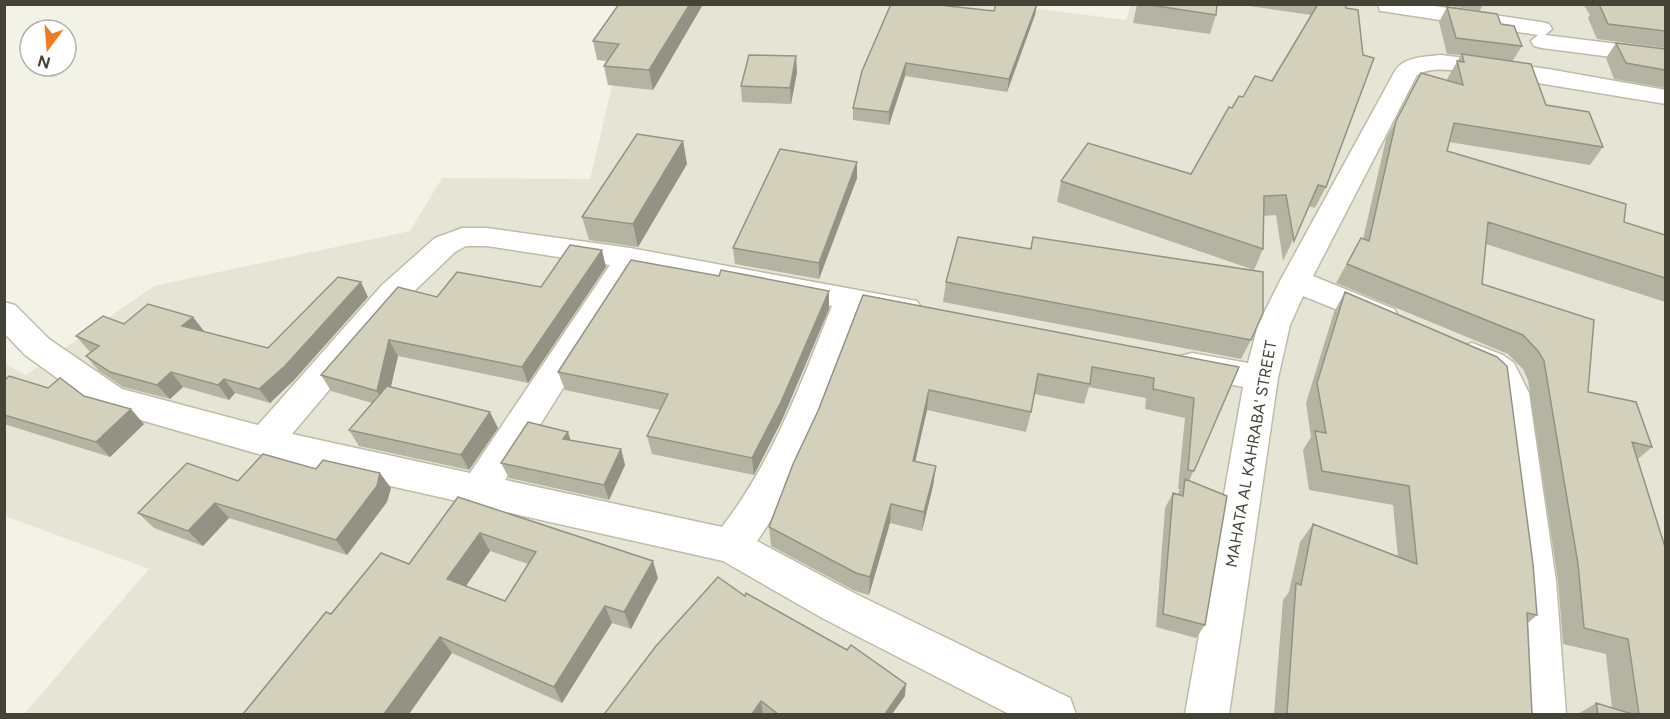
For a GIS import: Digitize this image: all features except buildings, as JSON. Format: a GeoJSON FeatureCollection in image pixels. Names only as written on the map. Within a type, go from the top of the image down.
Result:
{"type":"FeatureCollection","features":[{"type":"Feature","properties":{"kind":"street"},"geometry":{"type":"LineString","coordinates":[[1539,4],[1548,76],[1665,97]]}},
{"type":"Feature","properties":{"kind":"street"},"geometry":{"type":"LineString","coordinates":[[1388,6],[1665,57]]}},
{"type":"Feature","properties":{"kind":"street","name":"MAHATA AL KAHRABA' STREET"},"geometry":{"type":"LineString","coordinates":[[1207,714],[1261,378],[1274,325],[1401,79],[1407,71],[1420,64],[1441,62],[1548,76]]}},
{"type":"Feature","properties":{"kind":"street"},"geometry":{"type":"LineString","coordinates":[[264,442],[393,293],[446,246],[462,237],[488,237],[630,258],[934,314]]}},
{"type":"Feature","properties":{"kind":"street"},"geometry":{"type":"LineString","coordinates":[[478,491],[630,258]]}},
{"type":"Feature","properties":{"kind":"street"},"geometry":{"type":"LineString","coordinates":[[1295,281],[1495,365],[1509,380],[1536,581],[1544,714]]}},
{"type":"Feature","properties":{"kind":"street"},"geometry":{"type":"LineString","coordinates":[[731,546],[747,526],[785,459],[851,298]]}},
{"type":"Feature","properties":{"kind":"street"},"geometry":{"type":"LineString","coordinates":[[4,313],[37,347],[111,399],[264,442],[731,546],[839,606],[1054,714]]}},
{"type":"Feature","properties":{"kind":"street"},"geometry":{"type":"LineString","coordinates":[[1168,360],[1261,378]]}},
{"type":"Feature","properties":{"kind":"shaded area"},"geometry":{"type":"Polygon","coordinates":[[[1000,4],[1126,20],[1131,4],[1665,5],[1665,714],[24,714],[149,569],[5,516],[4,363],[26,375],[154,286],[410,231],[442,178],[590,179],[631,5],[1000,4]]]}}]}
